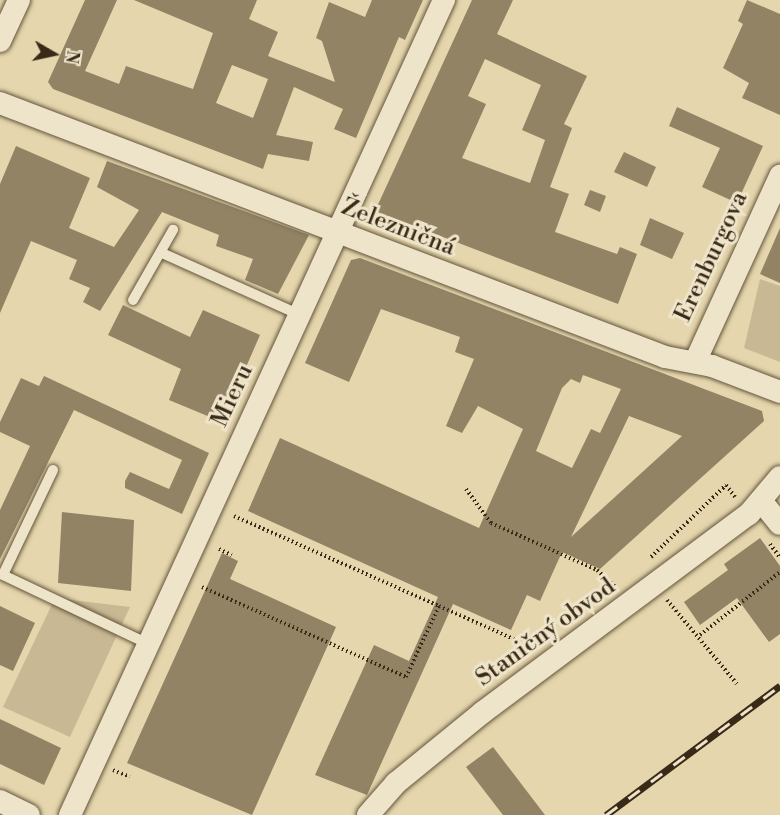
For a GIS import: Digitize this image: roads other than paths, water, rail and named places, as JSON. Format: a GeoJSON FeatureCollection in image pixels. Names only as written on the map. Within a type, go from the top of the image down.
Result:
{"type":"FeatureCollection","features":[{"type":"Feature","properties":{"kind":"street"},"geometry":{"type":"LineString","coordinates":[[0,41],[19,0]]}},
{"type":"Feature","properties":{"kind":"street","name":"Mieru"},"geometry":{"type":"LineString","coordinates":[[69,815],[444,0]]}},
{"type":"Feature","properties":{"kind":"street","name":"Železničná"},"geometry":{"type":"LineString","coordinates":[[0,103],[337,234],[665,357],[695,362],[780,392]]}},
{"type":"Feature","properties":{"kind":"street","name":"Erenburgova"},"geometry":{"type":"LineString","coordinates":[[695,362],[780,176]]}},
{"type":"Feature","properties":{"kind":"street","name":"Staničný obvod"},"geometry":{"type":"LineString","coordinates":[[368,815],[396,783],[483,712],[657,585],[755,508],[780,477]]}},
{"type":"Feature","properties":{"kind":"street"},"geometry":{"type":"LineString","coordinates":[[755,508],[780,524]]}},
{"type":"Feature","properties":{"kind":"street"},"geometry":{"type":"LineString","coordinates":[[0,801],[29,815]]}},
{"type":"Feature","properties":{"kind":"lane"},"geometry":{"type":"LineString","coordinates":[[133,300],[162,253],[173,230]]}},
{"type":"Feature","properties":{"kind":"lane"},"geometry":{"type":"LineString","coordinates":[[162,253],[300,315]]}},
{"type":"Feature","properties":{"kind":"lane"},"geometry":{"type":"LineString","coordinates":[[53,470],[3,575],[148,644]]}},
{"type":"Feature","properties":{"kind":"railway"},"geometry":{"type":"LineString","coordinates":[[606,815],[780,686]]}}]}
